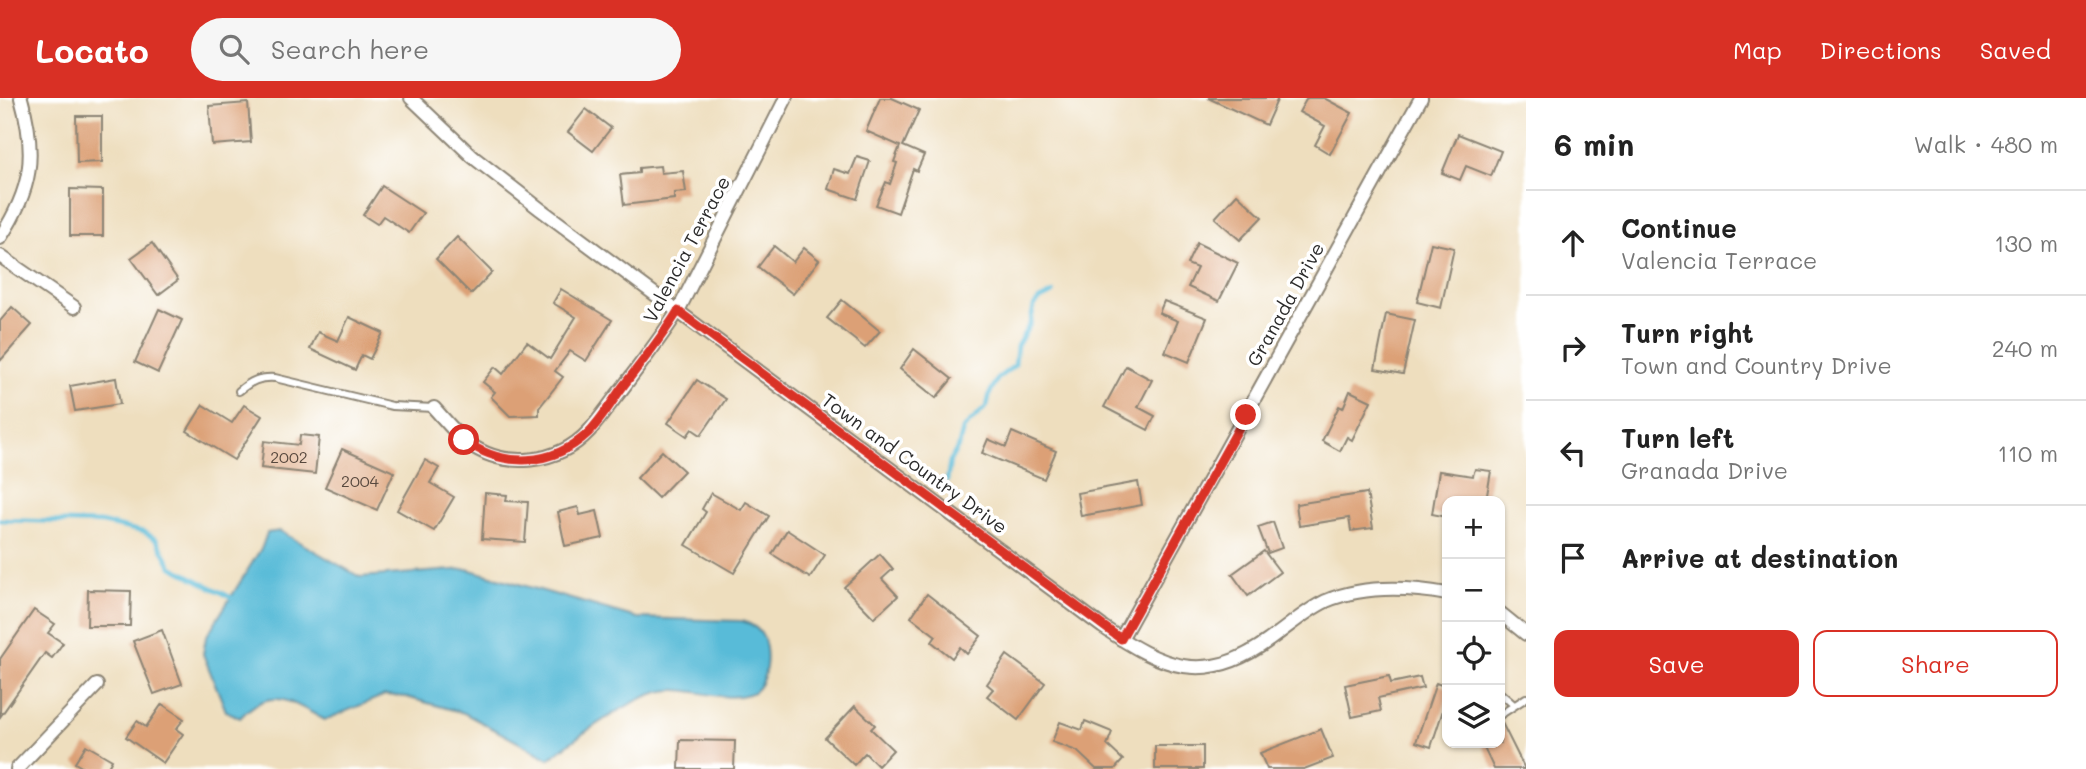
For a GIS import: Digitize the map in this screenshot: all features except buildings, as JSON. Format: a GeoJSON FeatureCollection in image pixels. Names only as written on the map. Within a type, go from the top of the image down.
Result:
{"type":"FeatureCollection","features":[{"type":"Feature","properties":{"kind":"street"},"geometry":{"type":"LineString","coordinates":[[0,238],[15,216],[25,193],[29,174],[29,127],[21,98]]}},
{"type":"Feature","properties":{"kind":"street","name":"Town and Country Drive"},"geometry":{"type":"LineString","coordinates":[[411,98],[473,157],[678,311],[1121,639],[1163,662],[1180,667],[1206,667],[1247,654],[1296,619],[1339,597],[1372,590],[1401,588],[1442,593]]}},
{"type":"Feature","properties":{"kind":"street","name":"Valencia Terrace"},"geometry":{"type":"LineString","coordinates":[[434,408],[464,440],[489,454],[508,459],[525,461],[553,455],[574,445],[590,431],[678,311],[786,98]]}},
{"type":"Feature","properties":{"kind":"street","name":"Granada Drive"},"geometry":{"type":"LineString","coordinates":[[1121,639],[1420,98]]}},
{"type":"Feature","properties":{"kind":"street"},"geometry":{"type":"LineString","coordinates":[[0,256],[74,307]]}},
{"type":"Feature","properties":{"kind":"street"},"geometry":{"type":"LineString","coordinates":[[1505,617],[1526,634]]}},
{"type":"Feature","properties":{"kind":"street"},"geometry":{"type":"LineString","coordinates":[[17,769],[97,685]]}},
{"type":"Feature","properties":{"kind":"lane"},"geometry":{"type":"LineString","coordinates":[[239,391],[261,377],[275,378],[392,406],[434,408]]}},
{"type":"Feature","properties":{"kind":"lane"},"geometry":{"type":"LineString","coordinates":[[1505,697],[1514,705]]}},
{"type":"Feature","properties":{"kind":"lane"},"geometry":{"type":"LineString","coordinates":[[1505,711],[1526,698]]}},
{"type":"Feature","properties":{"kind":"water"},"geometry":{"type":"Polygon","coordinates":[[[280,531],[360,577],[467,569],[637,618],[742,621],[756,628],[764,638],[767,656],[764,675],[756,690],[738,696],[675,690],[651,695],[604,719],[549,759],[464,713],[406,697],[385,695],[325,720],[291,702],[271,699],[251,708],[240,718],[226,711],[203,654],[206,637],[262,547],[267,533],[280,531]]]}},
{"type":"Feature","properties":{"kind":"waterway"},"geometry":{"type":"LineString","coordinates":[[947,481],[950,461],[959,445],[963,429],[987,406],[998,378],[1015,365],[1017,346],[1030,324],[1034,306],[1039,300],[1053,293]]}},
{"type":"Feature","properties":{"kind":"waterway"},"geometry":{"type":"LineString","coordinates":[[0,520],[102,523],[144,532],[157,540],[172,567],[234,599]]}},
{"type":"Feature","properties":{"kind":"route"},"geometry":{"type":"LineString","coordinates":[[464,440],[489,454],[525,461],[553,455],[574,445],[590,431],[678,311],[1121,639],[1246,415]]}}]}
